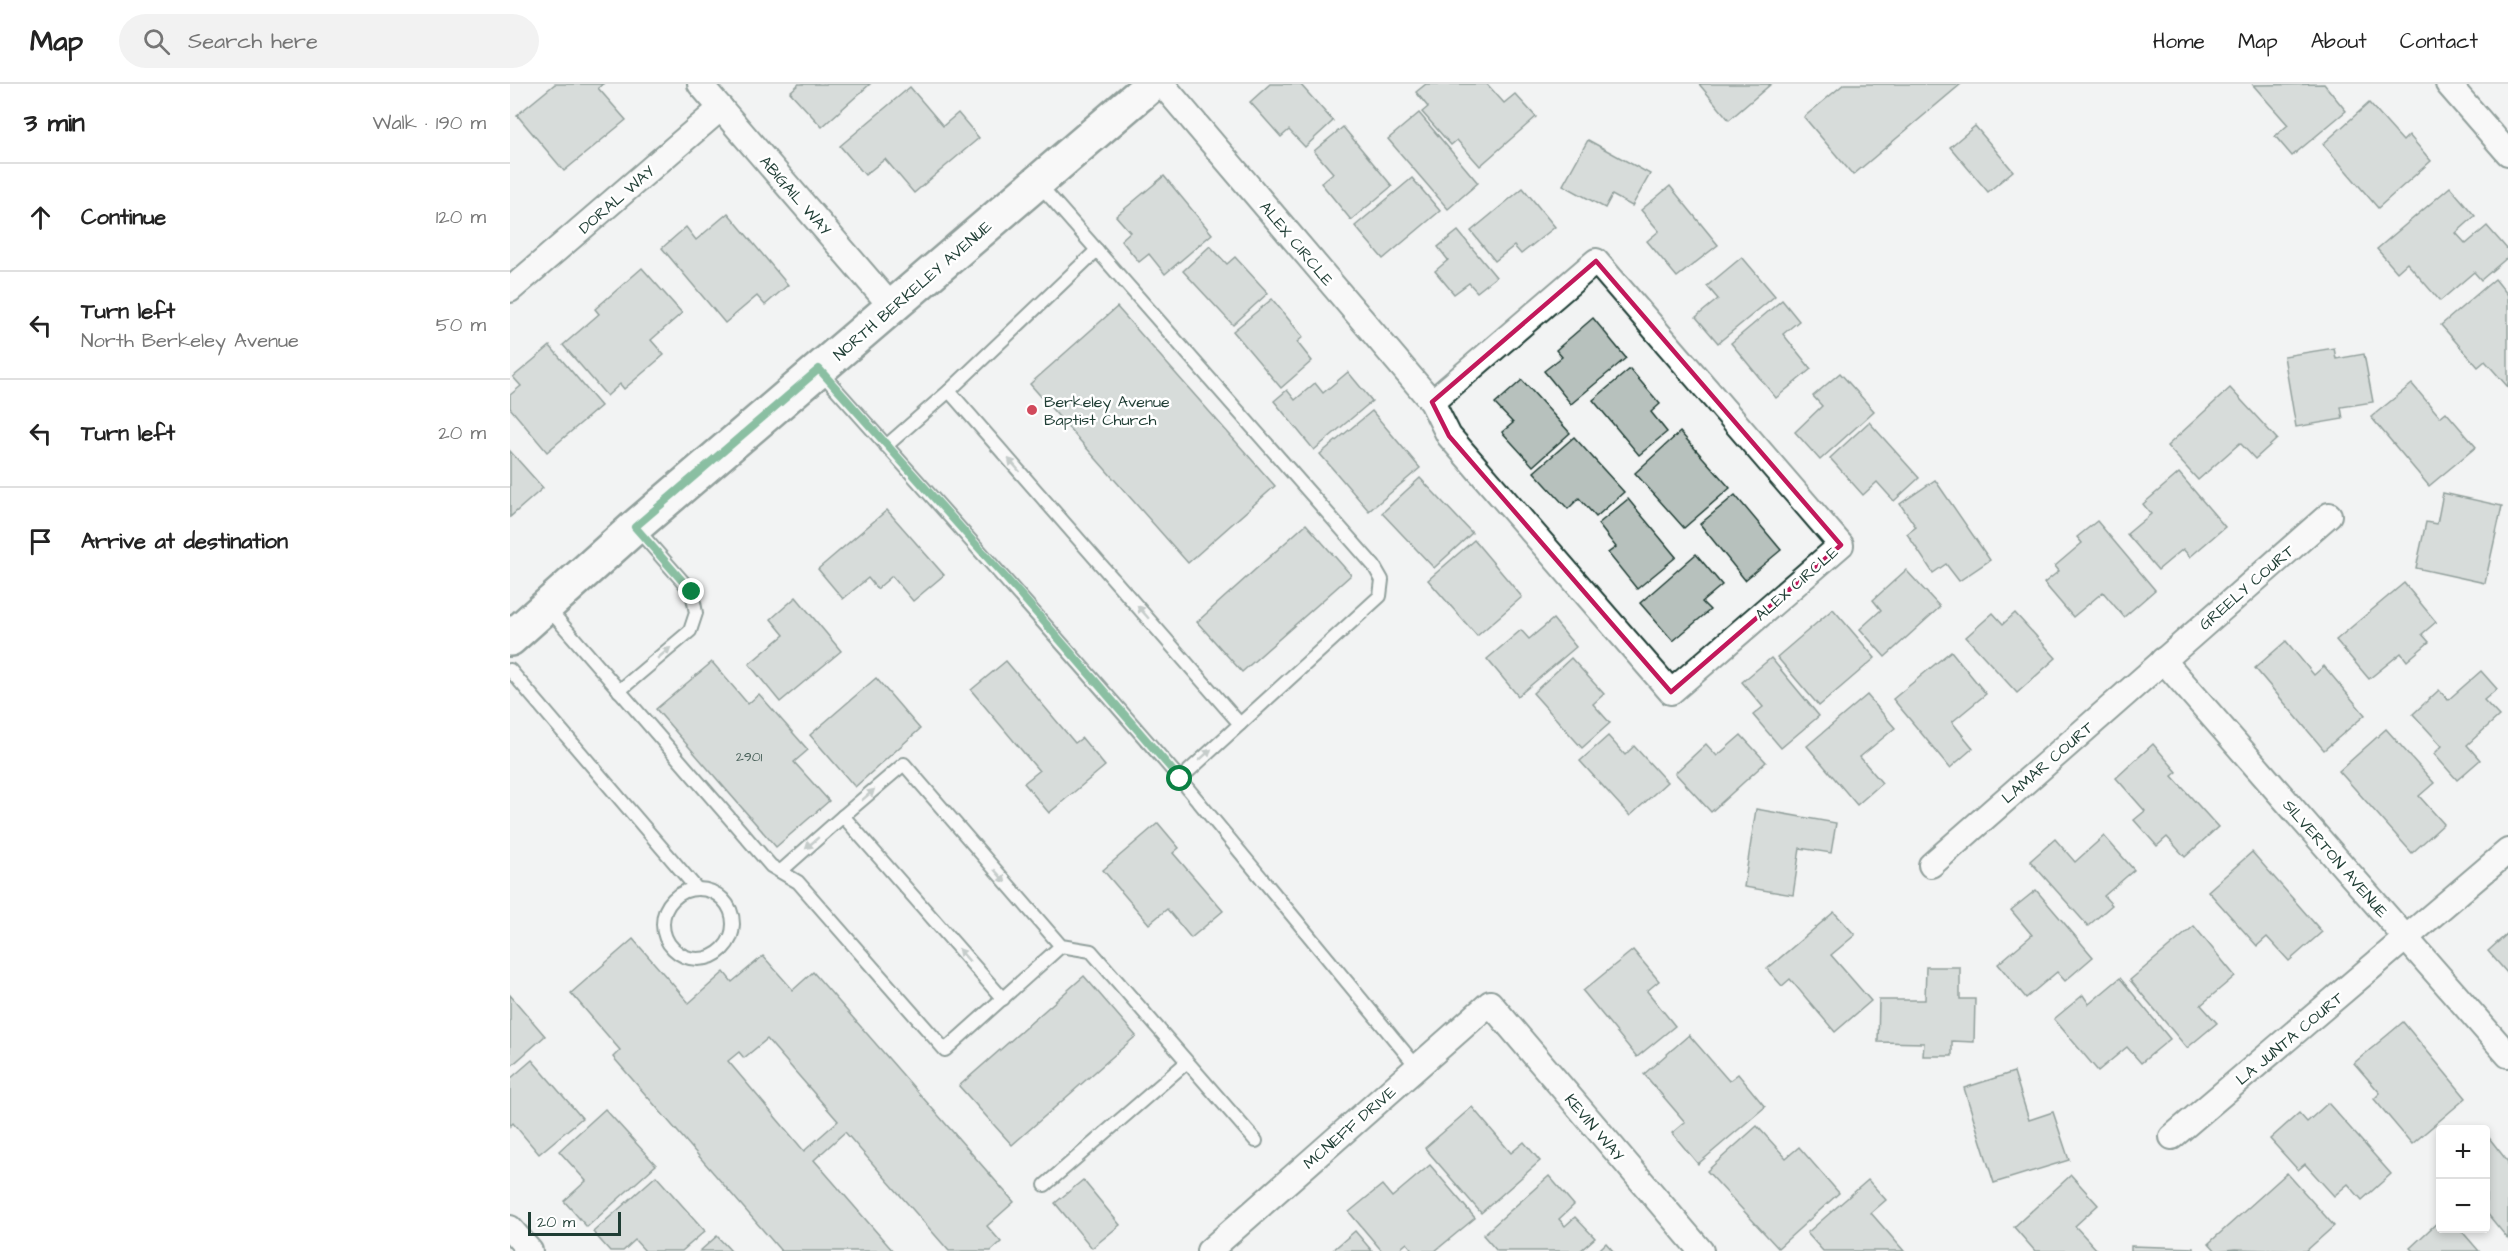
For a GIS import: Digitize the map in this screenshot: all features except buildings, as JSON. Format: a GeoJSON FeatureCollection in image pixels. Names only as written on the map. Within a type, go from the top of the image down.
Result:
{"type":"FeatureCollection","features":[{"type":"Feature","properties":{"kind":"street","name":"ABIGAIL WAY"},"geometry":{"type":"LineString","coordinates":[[700,84],[891,306]]}},
{"type":"Feature","properties":{"kind":"street","name":"NORTH BERKELEY AVENUE"},"geometry":{"type":"LineString","coordinates":[[510,639],[635,527],[1152,84]]}},
{"type":"Feature","properties":{"kind":"street","name":"ALEX CIRCLE"},"geometry":{"type":"LineString","coordinates":[[1162,84],[1432,402],[1449,436],[1671,692],[1841,545],[1596,261],[1432,402]]}},
{"type":"Feature","properties":{"kind":"street"},"geometry":{"type":"LineString","coordinates":[[2448,84],[2508,153]]}},
{"type":"Feature","properties":{"kind":"street","name":"DORAL WAY"},"geometry":{"type":"LineString","coordinates":[[510,290],[721,108]]}},
{"type":"Feature","properties":{"kind":"street","name":"GREELY COURT"},"geometry":{"type":"LineString","coordinates":[[2163,660],[2329,515]]}},
{"type":"Feature","properties":{"kind":"street","name":"LAMAR COURT"},"geometry":{"type":"LineString","coordinates":[[1930,865],[2163,660]]}},
{"type":"Feature","properties":{"kind":"street","name":"SILVERTON AVENUE"},"geometry":{"type":"LineString","coordinates":[[2163,660],[2508,1055]]}},
{"type":"Feature","properties":{"kind":"street","name":"LA JUNTA COURT"},"geometry":{"type":"LineString","coordinates":[[2172,1137],[2508,851]]}},
{"type":"Feature","properties":{"kind":"street","name":"MCNEFF DRIVE"},"geometry":{"type":"LineString","coordinates":[[1209,1251],[1490,1004]]}},
{"type":"Feature","properties":{"kind":"street","name":"KEVIN WAY"},"geometry":{"type":"LineString","coordinates":[[1490,1004],[1701,1251]]}},
{"type":"Feature","properties":{"kind":"street"},"geometry":{"type":"LineString","coordinates":[[510,1227],[530,1251]]}},
{"type":"Feature","properties":{"kind":"lane"},"geometry":{"type":"LineString","coordinates":[[1038,182],[1374,566],[1382,580],[1380,596],[1180,779]]}},
{"type":"Feature","properties":{"kind":"lane"},"geometry":{"type":"LineString","coordinates":[[886,446],[949,391],[1097,250]]}},
{"type":"Feature","properties":{"kind":"lane"},"geometry":{"type":"LineString","coordinates":[[819,369],[1021,595],[1180,779],[1417,1067]]}},
{"type":"Feature","properties":{"kind":"lane"},"geometry":{"type":"LineString","coordinates":[[949,391],[1240,724]]}},
{"type":"Feature","properties":{"kind":"lane"},"geometry":{"type":"LineString","coordinates":[[619,692],[690,631],[696,613],[692,592],[635,527]]}},
{"type":"Feature","properties":{"kind":"lane"},"geometry":{"type":"LineString","coordinates":[[546,606],[771,866],[798,882],[945,1050],[1061,946]]}},
{"type":"Feature","properties":{"kind":"lane"},"geometry":{"type":"LineString","coordinates":[[510,670],[697,889],[715,894],[724,901],[733,922],[732,933],[719,952],[698,959],[686,957],[668,943],[663,920],[666,909],[673,900],[682,893],[697,889]]}},
{"type":"Feature","properties":{"kind":"lane"},"geometry":{"type":"LineString","coordinates":[[781,871],[904,764],[1061,946],[1091,951],[1256,1141]]}},
{"type":"Feature","properties":{"kind":"lane"},"geometry":{"type":"LineString","coordinates":[[843,816],[1003,999]]}},
{"type":"Feature","properties":{"kind":"lane"},"geometry":{"type":"LineString","coordinates":[[1046,1185],[1187,1062]]}},
{"type":"Feature","properties":{"kind":"highlighted area"},"geometry":{"type":"Polygon","coordinates":[[[1596,261],[1841,545],[1671,692],[1449,436],[1432,402],[1596,261]]]}},
{"type":"Feature","properties":{"kind":"place","name":"Berkeley Avenue Baptist Church"},"geometry":{"type":"Point","coordinates":[1032,410]}},
{"type":"Feature","properties":{"kind":"route"},"geometry":{"type":"LineString","coordinates":[[692,592],[635,527],[819,369],[1021,595],[1180,779]]}}]}
